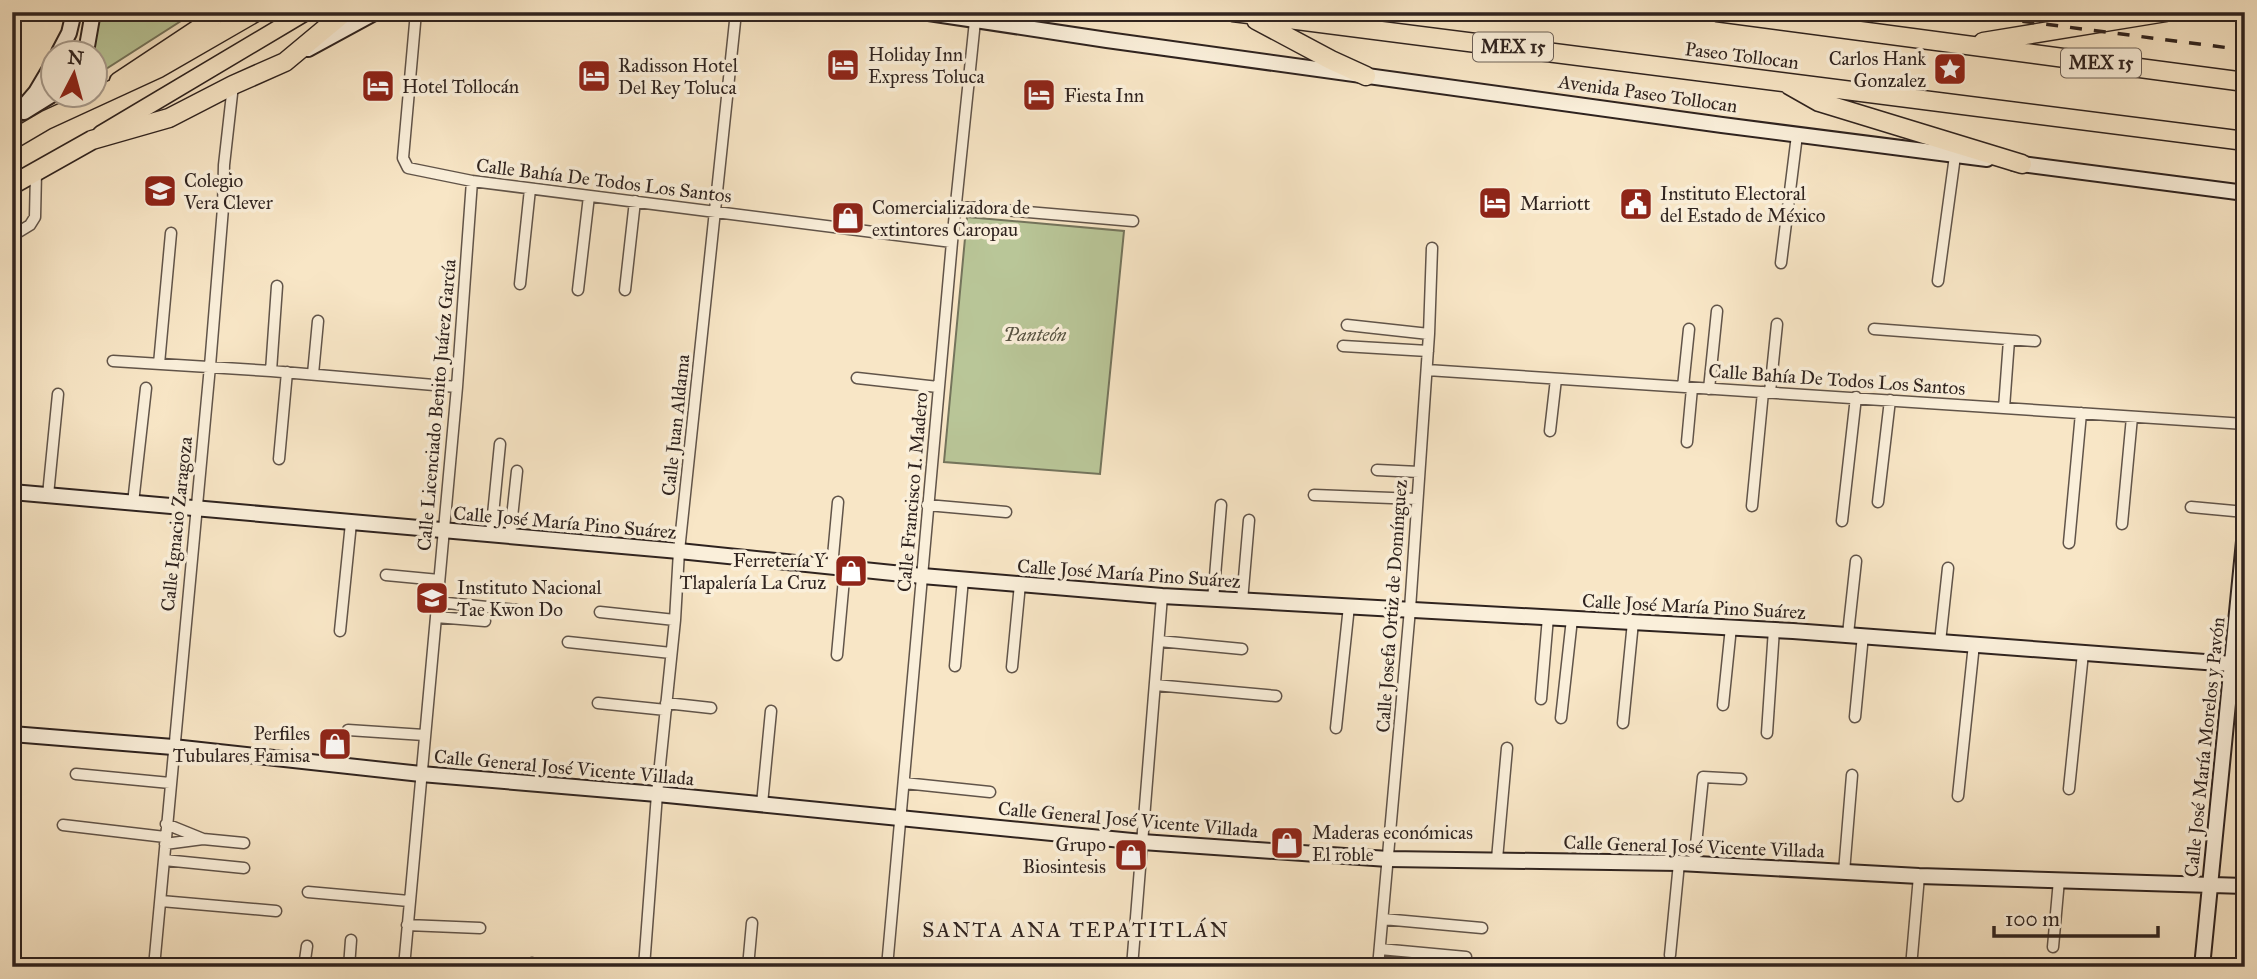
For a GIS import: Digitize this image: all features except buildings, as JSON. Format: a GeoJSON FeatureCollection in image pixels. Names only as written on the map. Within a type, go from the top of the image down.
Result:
{"type":"FeatureCollection","features":[{"type":"Feature","properties":{"kind":"highway"},"geometry":{"type":"LineString","coordinates":[[108,91],[159,68],[256,12]]}},
{"type":"Feature","properties":{"kind":"highway"},"geometry":{"type":"LineString","coordinates":[[12,185],[92,140],[169,118],[285,62],[345,12]]}},
{"type":"Feature","properties":{"kind":"highway","name":"Paseo Tollocan"},"geometry":{"type":"LineString","coordinates":[[1717,12],[2245,82]]}},
{"type":"Feature","properties":{"kind":"highway"},"geometry":{"type":"LineString","coordinates":[[1957,44],[2166,12]]}},
{"type":"Feature","properties":{"kind":"highway"},"geometry":{"type":"LineString","coordinates":[[1238,13],[1366,76]]}},
{"type":"Feature","properties":{"kind":"highway","name":"Paseo Tollocan"},"geometry":{"type":"LineString","coordinates":[[1238,13],[2245,141]]}},
{"type":"Feature","properties":{"kind":"highway"},"geometry":{"type":"LineString","coordinates":[[1783,81],[1819,102],[2022,164]]}},
{"type":"Feature","properties":{"kind":"highway"},"geometry":{"type":"LineString","coordinates":[[12,140],[71,108]]}},
{"type":"Feature","properties":{"kind":"highway"},"geometry":{"type":"LineString","coordinates":[[12,130],[46,120]]}},
{"type":"Feature","properties":{"kind":"main road"},"geometry":{"type":"LineString","coordinates":[[67,38],[74,12]]}},
{"type":"Feature","properties":{"kind":"main road"},"geometry":{"type":"LineString","coordinates":[[88,38],[93,12]]}},
{"type":"Feature","properties":{"kind":"main road"},"geometry":{"type":"LineString","coordinates":[[108,88],[222,12]]}},
{"type":"Feature","properties":{"kind":"main road"},"geometry":{"type":"LineString","coordinates":[[92,140],[306,12]]}},
{"type":"Feature","properties":{"kind":"main road"},"geometry":{"type":"LineString","coordinates":[[285,62],[376,12]]}},
{"type":"Feature","properties":{"kind":"main road","name":"Avenida Paseo Tollocan"},"geometry":{"type":"LineString","coordinates":[[922,12],[1797,135],[2245,193]]}},
{"type":"Feature","properties":{"kind":"main road"},"geometry":{"type":"LineString","coordinates":[[13,119],[38,89]]}},
{"type":"Feature","properties":{"kind":"main road"},"geometry":{"type":"LineString","coordinates":[[13,119],[38,103]]}},
{"type":"Feature","properties":{"kind":"main road","name":"Calle José María Pino Suárez"},"geometry":{"type":"LineString","coordinates":[[12,492],[679,551],[922,576],[1213,600],[1773,629],[2238,665]]}},
{"type":"Feature","properties":{"kind":"main road","name":"Calle José María Morelos y Pavón"},"geometry":{"type":"LineString","coordinates":[[2202,967],[2238,665],[2245,531]]}},
{"type":"Feature","properties":{"kind":"main road","name":"Calle General José Vicente Villada"},"geometry":{"type":"LineString","coordinates":[[12,734],[173,747],[421,774],[657,794],[1142,842],[1388,859],[1679,863],[1919,876],[2245,886]]}},
{"type":"Feature","properties":{"kind":"street","name":"Calle Bahía De Todos Los Santos"},"geometry":{"type":"LineString","coordinates":[[416,12],[404,163],[411,169],[530,189],[952,242]]}},
{"type":"Feature","properties":{"kind":"street","name":"Calle Juan Aldama"},"geometry":{"type":"LineString","coordinates":[[644,967],[679,551],[736,12]]}},
{"type":"Feature","properties":{"kind":"street","name":"Calle Francisco I. Madero"},"geometry":{"type":"LineString","coordinates":[[887,967],[927,505],[975,20]]}},
{"type":"Feature","properties":{"kind":"street","name":"Calle Ignacio Zaragoza"},"geometry":{"type":"LineString","coordinates":[[154,967],[233,85]]}},
{"type":"Feature","properties":{"kind":"street"},"geometry":{"type":"LineString","coordinates":[[1781,263],[1797,135]]}},
{"type":"Feature","properties":{"kind":"street"},"geometry":{"type":"LineString","coordinates":[[1938,281],[1955,156]]}},
{"type":"Feature","properties":{"kind":"street"},"geometry":{"type":"LineString","coordinates":[[12,236],[30,225],[35,216],[36,172]]}},
{"type":"Feature","properties":{"kind":"street","name":"Calle Licenciado Benito Juárez García"},"geometry":{"type":"LineString","coordinates":[[404,967],[457,387],[472,181]]}},
{"type":"Feature","properties":{"kind":"street"},"geometry":{"type":"LineString","coordinates":[[520,284],[530,189]]}},
{"type":"Feature","properties":{"kind":"street"},"geometry":{"type":"LineString","coordinates":[[578,290],[589,196]]}},
{"type":"Feature","properties":{"kind":"street"},"geometry":{"type":"LineString","coordinates":[[625,290],[635,201]]}},
{"type":"Feature","properties":{"kind":"street"},"geometry":{"type":"LineString","coordinates":[[956,206],[1133,221]]}},
{"type":"Feature","properties":{"kind":"street"},"geometry":{"type":"LineString","coordinates":[[159,364],[171,233]]}},
{"type":"Feature","properties":{"kind":"street","name":"Calle Josefa Ortiz de Domínguez"},"geometry":{"type":"LineString","coordinates":[[1378,967],[1410,609],[1433,248]]}},
{"type":"Feature","properties":{"kind":"street"},"geometry":{"type":"LineString","coordinates":[[271,371],[277,286]]}},
{"type":"Feature","properties":{"kind":"street"},"geometry":{"type":"LineString","coordinates":[[1709,389],[1717,311]]}},
{"type":"Feature","properties":{"kind":"street"},"geometry":{"type":"LineString","coordinates":[[313,374],[318,321]]}},
{"type":"Feature","properties":{"kind":"street"},"geometry":{"type":"LineString","coordinates":[[1752,506],[1777,324]]}},
{"type":"Feature","properties":{"kind":"street"},"geometry":{"type":"LineString","coordinates":[[1347,326],[1429,334]]}},
{"type":"Feature","properties":{"kind":"street"},"geometry":{"type":"LineString","coordinates":[[1688,442],[1689,329]]}},
{"type":"Feature","properties":{"kind":"street"},"geometry":{"type":"LineString","coordinates":[[1874,329],[2035,341]]}},
{"type":"Feature","properties":{"kind":"street"},"geometry":{"type":"LineString","coordinates":[[2004,408],[2009,340]]}},
{"type":"Feature","properties":{"kind":"street"},"geometry":{"type":"LineString","coordinates":[[1343,346],[1428,351]]}},
{"type":"Feature","properties":{"kind":"street"},"geometry":{"type":"LineString","coordinates":[[113,361],[209,366],[457,387]]}},
{"type":"Feature","properties":{"kind":"street","name":"Calle Bahía De Todos Los Santos"},"geometry":{"type":"LineString","coordinates":[[1427,370],[2245,424]]}},
{"type":"Feature","properties":{"kind":"street"},"geometry":{"type":"LineString","coordinates":[[279,459],[287,372]]}},
{"type":"Feature","properties":{"kind":"street"},"geometry":{"type":"LineString","coordinates":[[857,378],[938,387]]}},
{"type":"Feature","properties":{"kind":"street"},"geometry":{"type":"LineString","coordinates":[[1550,431],[1556,379]]}},
{"type":"Feature","properties":{"kind":"street"},"geometry":{"type":"LineString","coordinates":[[132,503],[146,388]]}},
{"type":"Feature","properties":{"kind":"street"},"geometry":{"type":"LineString","coordinates":[[48,495],[58,394]]}},
{"type":"Feature","properties":{"kind":"street"},"geometry":{"type":"LineString","coordinates":[[1842,521],[1856,397]]}},
{"type":"Feature","properties":{"kind":"street"},"geometry":{"type":"LineString","coordinates":[[1878,502],[1890,400]]}},
{"type":"Feature","properties":{"kind":"street"},"geometry":{"type":"LineString","coordinates":[[2069,543],[2081,413]]}},
{"type":"Feature","properties":{"kind":"street"},"geometry":{"type":"LineString","coordinates":[[2122,524],[2132,417]]}},
{"type":"Feature","properties":{"kind":"street"},"geometry":{"type":"LineString","coordinates":[[491,535],[500,444]]}},
{"type":"Feature","properties":{"kind":"street"},"geometry":{"type":"LineString","coordinates":[[1377,470],[1419,472]]}},
{"type":"Feature","properties":{"kind":"street"},"geometry":{"type":"LineString","coordinates":[[510,537],[517,471]]}},
{"type":"Feature","properties":{"kind":"street"},"geometry":{"type":"LineString","coordinates":[[1314,495],[1417,499]]}},
{"type":"Feature","properties":{"kind":"street"},"geometry":{"type":"LineString","coordinates":[[837,655],[838,502]]}},
{"type":"Feature","properties":{"kind":"street"},"geometry":{"type":"LineString","coordinates":[[927,505],[1006,512]]}},
{"type":"Feature","properties":{"kind":"street"},"geometry":{"type":"LineString","coordinates":[[1213,600],[1220,505]]}},
{"type":"Feature","properties":{"kind":"street"},"geometry":{"type":"LineString","coordinates":[[2190,507],[2245,512]]}},
{"type":"Feature","properties":{"kind":"street"},"geometry":{"type":"LineString","coordinates":[[1242,601],[1249,520]]}},
{"type":"Feature","properties":{"kind":"street"},"geometry":{"type":"LineString","coordinates":[[340,631],[351,523]]}},
{"type":"Feature","properties":{"kind":"street"},"geometry":{"type":"LineString","coordinates":[[1855,717],[1856,561]]}},
{"type":"Feature","properties":{"kind":"street"},"geometry":{"type":"LineString","coordinates":[[1940,642],[1948,568]]}},
{"type":"Feature","properties":{"kind":"street"},"geometry":{"type":"LineString","coordinates":[[386,575],[439,580]]}},
{"type":"Feature","properties":{"kind":"street"},"geometry":{"type":"LineString","coordinates":[[955,666],[963,579]]}},
{"type":"Feature","properties":{"kind":"street"},"geometry":{"type":"LineString","coordinates":[[1012,667],[1020,584]]}},
{"type":"Feature","properties":{"kind":"street"},"geometry":{"type":"LineString","coordinates":[[1132,967],[1162,596]]}},
{"type":"Feature","properties":{"kind":"street"},"geometry":{"type":"LineString","coordinates":[[437,602],[517,610]]}},
{"type":"Feature","properties":{"kind":"street"},"geometry":{"type":"LineString","coordinates":[[1336,727],[1349,606]]}},
{"type":"Feature","properties":{"kind":"street"},"geometry":{"type":"LineString","coordinates":[[600,612],[675,620]]}},
{"type":"Feature","properties":{"kind":"street"},"geometry":{"type":"LineString","coordinates":[[436,617],[485,621]]}},
{"type":"Feature","properties":{"kind":"street"},"geometry":{"type":"LineString","coordinates":[[1541,699],[1548,617]]}},
{"type":"Feature","properties":{"kind":"street"},"geometry":{"type":"LineString","coordinates":[[1562,718],[1572,619]]}},
{"type":"Feature","properties":{"kind":"street"},"geometry":{"type":"LineString","coordinates":[[1623,723],[1633,622]]}},
{"type":"Feature","properties":{"kind":"street"},"geometry":{"type":"LineString","coordinates":[[1723,705],[1731,627]]}},
{"type":"Feature","properties":{"kind":"street"},"geometry":{"type":"LineString","coordinates":[[1767,733],[1773,629]]}},
{"type":"Feature","properties":{"kind":"street"},"geometry":{"type":"LineString","coordinates":[[1158,640],[1242,649]]}},
{"type":"Feature","properties":{"kind":"street"},"geometry":{"type":"LineString","coordinates":[[568,642],[671,653]]}},
{"type":"Feature","properties":{"kind":"street"},"geometry":{"type":"LineString","coordinates":[[1958,796],[1974,644]]}},
{"type":"Feature","properties":{"kind":"street"},"geometry":{"type":"LineString","coordinates":[[2069,789],[2083,653]]}},
{"type":"Feature","properties":{"kind":"street"},"geometry":{"type":"LineString","coordinates":[[1155,685],[1276,696]]}},
{"type":"Feature","properties":{"kind":"street"},"geometry":{"type":"LineString","coordinates":[[598,703],[711,708]]}},
{"type":"Feature","properties":{"kind":"street"},"geometry":{"type":"LineString","coordinates":[[762,804],[771,711]]}},
{"type":"Feature","properties":{"kind":"street"},"geometry":{"type":"LineString","coordinates":[[348,730],[425,735]]}},
{"type":"Feature","properties":{"kind":"street"},"geometry":{"type":"LineString","coordinates":[[1497,859],[1507,748]]}},
{"type":"Feature","properties":{"kind":"street"},"geometry":{"type":"LineString","coordinates":[[76,774],[170,783]]}},
{"type":"Feature","properties":{"kind":"street"},"geometry":{"type":"LineString","coordinates":[[1844,872],[1853,775]]}},
{"type":"Feature","properties":{"kind":"street"},"geometry":{"type":"LineString","coordinates":[[1694,864],[1703,777],[1741,779]]}},
{"type":"Feature","properties":{"kind":"street"},"geometry":{"type":"LineString","coordinates":[[904,783],[990,792]]}},
{"type":"Feature","properties":{"kind":"street"},"geometry":{"type":"LineString","coordinates":[[166,824],[203,839]]}},
{"type":"Feature","properties":{"kind":"street"},"geometry":{"type":"LineString","coordinates":[[63,825],[165,840],[203,839],[244,843]]}},
{"type":"Feature","properties":{"kind":"street"},"geometry":{"type":"LineString","coordinates":[[164,860],[244,868]]}},
{"type":"Feature","properties":{"kind":"street"},"geometry":{"type":"LineString","coordinates":[[1670,955],[1679,863]]}},
{"type":"Feature","properties":{"kind":"street"},"geometry":{"type":"LineString","coordinates":[[1911,967],[1919,876]]}},
{"type":"Feature","properties":{"kind":"street"},"geometry":{"type":"LineString","coordinates":[[2053,947],[2059,880]]}},
{"type":"Feature","properties":{"kind":"street"},"geometry":{"type":"LineString","coordinates":[[308,891],[409,901]]}},
{"type":"Feature","properties":{"kind":"street"},"geometry":{"type":"LineString","coordinates":[[161,901],[276,911]]}},
{"type":"Feature","properties":{"kind":"street"},"geometry":{"type":"LineString","coordinates":[[1382,919],[1482,928]]}},
{"type":"Feature","properties":{"kind":"street"},"geometry":{"type":"LineString","coordinates":[[748,967],[752,923]]}},
{"type":"Feature","properties":{"kind":"street"},"geometry":{"type":"LineString","coordinates":[[407,925],[480,928]]}},
{"type":"Feature","properties":{"kind":"street"},"geometry":{"type":"LineString","coordinates":[[349,967],[351,940]]}},
{"type":"Feature","properties":{"kind":"street"},"geometry":{"type":"LineString","coordinates":[[304,967],[307,946]]}},
{"type":"Feature","properties":{"kind":"street"},"geometry":{"type":"LineString","coordinates":[[1380,949],[1466,957]]}},
{"type":"Feature","properties":{"kind":"green space"},"geometry":{"type":"Polygon","coordinates":[[[99,12],[195,12],[108,68],[108,38],[94,38],[99,12]]]}},
{"type":"Feature","properties":{"kind":"green space","name":"Panteón"},"geometry":{"type":"Polygon","coordinates":[[[967,217],[1124,231],[1100,474],[944,462],[967,217]]]}},
{"type":"Feature","properties":{"kind":"railway"},"geometry":{"type":"LineString","coordinates":[[1951,12],[2245,50]]}},
{"type":"Feature","properties":{"kind":"place","name":"Holiday Inn Express Toluca"},"geometry":{"type":"Point","coordinates":[843,65]}},
{"type":"Feature","properties":{"kind":"place","name":"Carlos Hank Gonzalez"},"geometry":{"type":"Point","coordinates":[1950,69]}},
{"type":"Feature","properties":{"kind":"place","name":"Radisson Hotel Del Rey Toluca"},"geometry":{"type":"Point","coordinates":[594,76]}},
{"type":"Feature","properties":{"kind":"place","name":"Hotel Tollocán"},"geometry":{"type":"Point","coordinates":[378,86]}},
{"type":"Feature","properties":{"kind":"place","name":"Fiesta Inn"},"geometry":{"type":"Point","coordinates":[1039,95]}},
{"type":"Feature","properties":{"kind":"place","name":"Colegio Vera Clever"},"geometry":{"type":"Point","coordinates":[160,191]}},
{"type":"Feature","properties":{"kind":"place","name":"Marriott"},"geometry":{"type":"Point","coordinates":[1495,203]}},
{"type":"Feature","properties":{"kind":"place","name":"Instituto Electoral del Estado de México"},"geometry":{"type":"Point","coordinates":[1636,204]}},
{"type":"Feature","properties":{"kind":"place","name":"Comercializadora de extintores Caropau"},"geometry":{"type":"Point","coordinates":[848,218]}},
{"type":"Feature","properties":{"kind":"place","name":"Ferretería Y Tlapalería La Cruz"},"geometry":{"type":"Point","coordinates":[851,571]}},
{"type":"Feature","properties":{"kind":"place","name":"Instituto Nacional Tae Kwon Do"},"geometry":{"type":"Point","coordinates":[432,598]}},
{"type":"Feature","properties":{"kind":"place","name":"Perfiles Tubulares Famisa"},"geometry":{"type":"Point","coordinates":[335,744]}},
{"type":"Feature","properties":{"kind":"place","name":"Maderas económicas El roble"},"geometry":{"type":"Point","coordinates":[1287,843]}},
{"type":"Feature","properties":{"kind":"place","name":"Grupo Biosintesis"},"geometry":{"type":"Point","coordinates":[1131,855]}},
{"type":"Feature","properties":{"kind":"district","name":"SANTA ANA TEPATITLÁN"},"geometry":{"type":"Point","coordinates":[1076,930]}}]}
